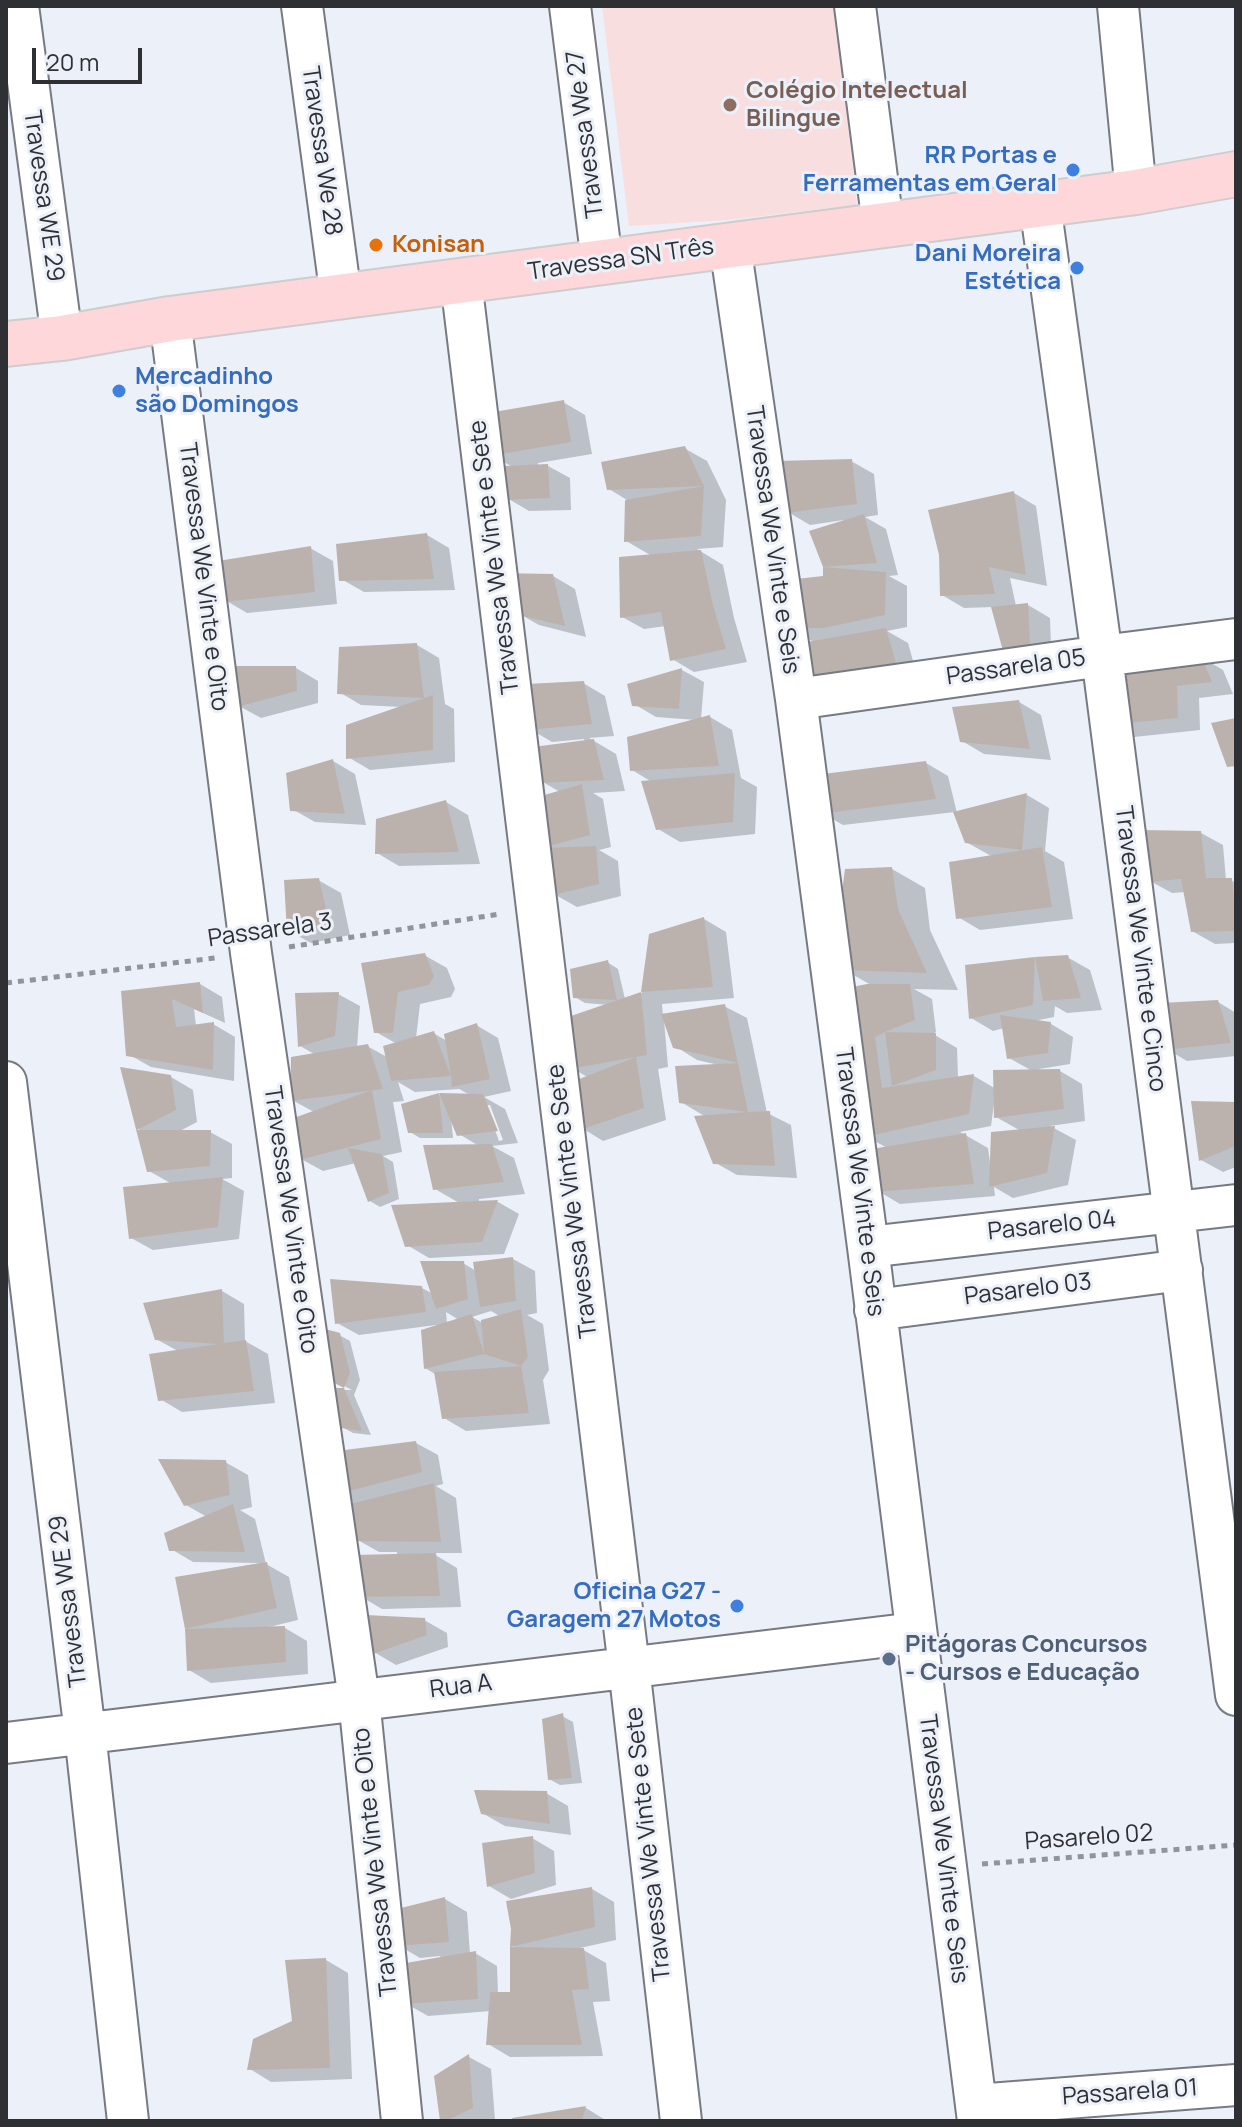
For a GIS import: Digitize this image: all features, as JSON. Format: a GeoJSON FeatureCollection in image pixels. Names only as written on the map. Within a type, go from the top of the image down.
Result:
{"type":"FeatureCollection","features":[{"type":"Feature","properties":{"kind":"main road","name":"Travessa SN Três"},"geometry":{"type":"LineString","coordinates":[[6,344],[62,338],[170,319],[1136,192],[1236,174]]}},
{"type":"Feature","properties":{"kind":"street","name":"Travessa WE 29"},"geometry":{"type":"LineString","coordinates":[[18,6],[62,338]]}},
{"type":"Feature","properties":{"kind":"street","name":"Travessa We 28"},"geometry":{"type":"LineString","coordinates":[[302,6],[341,297]]}},
{"type":"Feature","properties":{"kind":"street","name":"Travessa We 27"},"geometry":{"type":"LineString","coordinates":[[570,6],[602,262]]}},
{"type":"Feature","properties":{"kind":"street"},"geometry":{"type":"LineString","coordinates":[[855,6],[883,225]]}},
{"type":"Feature","properties":{"kind":"street"},"geometry":{"type":"LineString","coordinates":[[1118,6],[1136,192]]}},
{"type":"Feature","properties":{"kind":"street","name":"Travessa We Vinte e Cinco"},"geometry":{"type":"LineString","coordinates":[[1040,204],[1102,656],[1236,1695]]}},
{"type":"Feature","properties":{"kind":"street","name":"Travessa We Vinte e Seis"},"geometry":{"type":"LineString","coordinates":[[730,245],[796,699],[977,2113]]}},
{"type":"Feature","properties":{"kind":"street","name":"Travessa We Vinte e Sete"},"geometry":{"type":"LineString","coordinates":[[461,281],[681,2121]]}},
{"type":"Feature","properties":{"kind":"street","name":"Travessa We Vinte e Oito"},"geometry":{"type":"LineString","coordinates":[[170,319],[251,953],[359,1699],[402,2121]]}},
{"type":"Feature","properties":{"kind":"street","name":"Passarela 05"},"geometry":{"type":"LineString","coordinates":[[796,699],[1236,639]]}},
{"type":"Feature","properties":{"kind":"street","name":"Travessa WE 29"},"geometry":{"type":"LineString","coordinates":[[6,1082],[85,1733],[128,2121]]}},
{"type":"Feature","properties":{"kind":"street","name":"Pasarelo 04"},"geometry":{"type":"LineString","coordinates":[[868,1247],[1236,1205]]}},
{"type":"Feature","properties":{"kind":"street","name":"Pasarelo 03"},"geometry":{"type":"LineString","coordinates":[[875,1310],[1182,1270]]}},
{"type":"Feature","properties":{"kind":"street","name":"Rua A"},"geometry":{"type":"LineString","coordinates":[[6,1743],[915,1633]]}},
{"type":"Feature","properties":{"kind":"street","name":"Passarela 01"},"geometry":{"type":"LineString","coordinates":[[977,2113],[1236,2085]]}},
{"type":"Feature","properties":{"kind":"path","name":"Passarela 3"},"geometry":{"type":"LineString","coordinates":[[6,983],[251,953],[537,908]]}},
{"type":"Feature","properties":{"kind":"path","name":"Pasarelo 02"},"geometry":{"type":"LineString","coordinates":[[945,1867],[1236,1845]]}},
{"type":"Feature","properties":{"kind":"shaded area","name":"Colégio Intelectual Bilingue"},"geometry":{"type":"Polygon","coordinates":[[[602,6],[835,6],[857,205],[729,220],[629,226],[602,6]]]}},
{"type":"Feature","properties":{"kind":"building"},"geometry":{"type":"Polygon","coordinates":[[[564,400],[571,442],[490,456],[482,414],[564,400]]]}},
{"type":"Feature","properties":{"kind":"building"},"geometry":{"type":"Polygon","coordinates":[[[685,446],[704,486],[607,490],[601,462],[685,446]]]}},
{"type":"Feature","properties":{"kind":"building"},"geometry":{"type":"Polygon","coordinates":[[[852,459],[857,504],[786,513],[777,461],[852,459]]]}},
{"type":"Feature","properties":{"kind":"building"},"geometry":{"type":"Polygon","coordinates":[[[548,464],[550,498],[505,500],[504,466],[548,464]]]}},
{"type":"Feature","properties":{"kind":"building"},"geometry":{"type":"Polygon","coordinates":[[[704,486],[701,536],[624,542],[625,500],[704,486]]]}},
{"type":"Feature","properties":{"kind":"building"},"geometry":{"type":"Polygon","coordinates":[[[1014,491],[1026,575],[989,567],[995,594],[940,596],[939,555],[928,510],[1014,491]]]}},
{"type":"Feature","properties":{"kind":"building"},"geometry":{"type":"Polygon","coordinates":[[[864,514],[877,563],[823,567],[809,531],[864,514]]]}},
{"type":"Feature","properties":{"kind":"building"},"geometry":{"type":"Polygon","coordinates":[[[427,533],[434,579],[339,581],[336,544],[427,533]]]}},
{"type":"Feature","properties":{"kind":"building"},"geometry":{"type":"Polygon","coordinates":[[[311,546],[315,592],[223,602],[218,561],[311,546]]]}},
{"type":"Feature","properties":{"kind":"building"},"geometry":{"type":"Polygon","coordinates":[[[701,550],[726,649],[670,661],[661,612],[620,618],[619,557],[701,550]]]}},
{"type":"Feature","properties":{"kind":"building"},"geometry":{"type":"Polygon","coordinates":[[[823,567],[886,572],[885,615],[824,628],[785,628],[778,581],[823,576],[823,567]]]}},
{"type":"Feature","properties":{"kind":"building"},"geometry":{"type":"Polygon","coordinates":[[[497,573],[553,574],[565,626],[514,614],[497,573]]]}},
{"type":"Feature","properties":{"kind":"building"},"geometry":{"type":"Polygon","coordinates":[[[1028,603],[1031,666],[1003,651],[991,607],[1028,603]]]}},
{"type":"Feature","properties":{"kind":"building"},"geometry":{"type":"Polygon","coordinates":[[[886,628],[899,674],[806,687],[801,643],[886,628]]]}},
{"type":"Feature","properties":{"kind":"building"},"geometry":{"type":"Polygon","coordinates":[[[417,643],[424,698],[337,694],[339,647],[417,643]]]}},
{"type":"Feature","properties":{"kind":"building"},"geometry":{"type":"Polygon","coordinates":[[[1201,655],[1212,682],[1177,686],[1178,718],[1110,725],[1117,674],[1201,655]]]}},
{"type":"Feature","properties":{"kind":"building"},"geometry":{"type":"Polygon","coordinates":[[[235,666],[296,666],[297,691],[237,707],[235,666]]]}},
{"type":"Feature","properties":{"kind":"building"},"geometry":{"type":"Polygon","coordinates":[[[682,668],[679,709],[632,706],[627,684],[682,668]]]}},
{"type":"Feature","properties":{"kind":"building"},"geometry":{"type":"Polygon","coordinates":[[[584,681],[592,724],[528,730],[527,684],[584,681]]]}},
{"type":"Feature","properties":{"kind":"building"},"geometry":{"type":"Polygon","coordinates":[[[433,695],[433,750],[346,759],[346,725],[433,695]]]}},
{"type":"Feature","properties":{"kind":"building"},"geometry":{"type":"Polygon","coordinates":[[[1019,700],[1030,749],[960,742],[952,707],[1019,700]]]}},
{"type":"Feature","properties":{"kind":"building"},"geometry":{"type":"Polygon","coordinates":[[[710,715],[719,766],[630,771],[627,737],[710,715]]]}},
{"type":"Feature","properties":{"kind":"building"},"geometry":{"type":"Polygon","coordinates":[[[1236,718],[1236,766],[1227,767],[1211,723],[1236,718]]]}},
{"type":"Feature","properties":{"kind":"building"},"geometry":{"type":"Polygon","coordinates":[[[594,739],[604,780],[539,783],[518,749],[594,739]]]}},
{"type":"Feature","properties":{"kind":"building"},"geometry":{"type":"Polygon","coordinates":[[[333,759],[345,814],[290,811],[286,773],[333,759]]]}},
{"type":"Feature","properties":{"kind":"building"},"geometry":{"type":"Polygon","coordinates":[[[926,761],[936,799],[819,814],[823,774],[926,761]]]}},
{"type":"Feature","properties":{"kind":"building"},"geometry":{"type":"Polygon","coordinates":[[[735,773],[733,822],[656,830],[641,781],[735,773]]]}},
{"type":"Feature","properties":{"kind":"building"},"geometry":{"type":"Polygon","coordinates":[[[582,784],[590,835],[542,848],[524,801],[582,784]]]}},
{"type":"Feature","properties":{"kind":"building"},"geometry":{"type":"Polygon","coordinates":[[[1027,793],[1022,850],[965,843],[953,812],[1027,793]]]}},
{"type":"Feature","properties":{"kind":"building"},"geometry":{"type":"Polygon","coordinates":[[[446,800],[459,852],[375,854],[376,819],[446,800]]]}},
{"type":"Feature","properties":{"kind":"building"},"geometry":{"type":"Polygon","coordinates":[[[1141,830],[1201,831],[1206,878],[1232,878],[1236,931],[1191,932],[1181,879],[1148,882],[1141,830]]]}},
{"type":"Feature","properties":{"kind":"building"},"geometry":{"type":"Polygon","coordinates":[[[596,846],[599,884],[553,895],[542,848],[596,846]]]}},
{"type":"Feature","properties":{"kind":"building"},"geometry":{"type":"Polygon","coordinates":[[[1042,847],[1052,907],[956,919],[949,862],[1042,847]]]}},
{"type":"Feature","properties":{"kind":"building"},"geometry":{"type":"Polygon","coordinates":[[[892,867],[898,909],[927,973],[841,970],[838,922],[845,869],[892,867]]]}},
{"type":"Feature","properties":{"kind":"building"},"geometry":{"type":"Polygon","coordinates":[[[319,878],[329,923],[287,932],[284,880],[319,878]]]}},
{"type":"Feature","properties":{"kind":"building"},"geometry":{"type":"Polygon","coordinates":[[[704,917],[713,987],[641,992],[649,934],[704,917]]]}},
{"type":"Feature","properties":{"kind":"building"},"geometry":{"type":"Polygon","coordinates":[[[425,953],[434,976],[429,985],[398,992],[393,1033],[374,1033],[361,963],[425,953]]]}},
{"type":"Feature","properties":{"kind":"building"},"geometry":{"type":"Polygon","coordinates":[[[1068,955],[1081,998],[1043,1001],[1035,957],[1068,955]]]}},
{"type":"Feature","properties":{"kind":"building"},"geometry":{"type":"Polygon","coordinates":[[[1035,957],[1033,1005],[969,1019],[965,965],[1035,957]]]}},
{"type":"Feature","properties":{"kind":"building"},"geometry":{"type":"Polygon","coordinates":[[[608,960],[617,1000],[573,998],[570,969],[608,960]]]}},
{"type":"Feature","properties":{"kind":"building"},"geometry":{"type":"Polygon","coordinates":[[[200,982],[203,1013],[172,999],[176,1027],[214,1022],[213,1070],[126,1056],[121,991],[200,982]]]}},
{"type":"Feature","properties":{"kind":"building"},"geometry":{"type":"Polygon","coordinates":[[[867,984],[910,984],[915,1020],[875,1037],[882,1088],[974,1074],[969,1114],[864,1137],[847,988],[867,984]]]}},
{"type":"Feature","properties":{"kind":"building"},"geometry":{"type":"Polygon","coordinates":[[[339,992],[335,1036],[298,1047],[295,993],[339,992]]]}},
{"type":"Feature","properties":{"kind":"building"},"geometry":{"type":"Polygon","coordinates":[[[641,992],[647,1055],[570,1069],[568,1017],[641,992]]]}},
{"type":"Feature","properties":{"kind":"building"},"geometry":{"type":"Polygon","coordinates":[[[1218,1000],[1231,1043],[1163,1050],[1160,1003],[1218,1000]]]}},
{"type":"Feature","properties":{"kind":"building"},"geometry":{"type":"Polygon","coordinates":[[[725,1004],[738,1063],[673,1048],[661,1014],[725,1004]]]}},
{"type":"Feature","properties":{"kind":"building"},"geometry":{"type":"Polygon","coordinates":[[[1000,1015],[1051,1022],[1048,1053],[1007,1059],[1000,1015]]]}},
{"type":"Feature","properties":{"kind":"building"},"geometry":{"type":"Polygon","coordinates":[[[477,1023],[490,1079],[452,1087],[444,1034],[477,1023]]]}},
{"type":"Feature","properties":{"kind":"building"},"geometry":{"type":"Polygon","coordinates":[[[434,1031],[451,1076],[391,1081],[383,1046],[434,1031]]]}},
{"type":"Feature","properties":{"kind":"building"},"geometry":{"type":"Polygon","coordinates":[[[885,1032],[936,1033],[936,1070],[892,1086],[885,1032]]]}},
{"type":"Feature","properties":{"kind":"building"},"geometry":{"type":"Polygon","coordinates":[[[368,1044],[383,1089],[290,1101],[291,1057],[368,1044]]]}},
{"type":"Feature","properties":{"kind":"building"},"geometry":{"type":"Polygon","coordinates":[[[636,1057],[644,1108],[580,1130],[574,1081],[636,1057]]]}},
{"type":"Feature","properties":{"kind":"building"},"geometry":{"type":"Polygon","coordinates":[[[738,1063],[748,1112],[679,1103],[675,1066],[738,1063]]]}},
{"type":"Feature","properties":{"kind":"building"},"geometry":{"type":"Polygon","coordinates":[[[120,1067],[171,1075],[176,1110],[137,1130],[211,1130],[210,1166],[147,1172],[120,1067]]]}},
{"type":"Feature","properties":{"kind":"building"},"geometry":{"type":"Polygon","coordinates":[[[1060,1069],[1064,1109],[994,1118],[993,1070],[1060,1069]]]}},
{"type":"Feature","properties":{"kind":"building"},"geometry":{"type":"Polygon","coordinates":[[[372,1090],[381,1139],[299,1160],[288,1120],[372,1090]]]}},
{"type":"Feature","properties":{"kind":"building"},"geometry":{"type":"Polygon","coordinates":[[[439,1093],[443,1133],[408,1133],[401,1104],[439,1093]]]}},
{"type":"Feature","properties":{"kind":"building"},"geometry":{"type":"Polygon","coordinates":[[[439,1093],[483,1094],[498,1131],[457,1136],[439,1093]]]}},
{"type":"Feature","properties":{"kind":"building"},"geometry":{"type":"Polygon","coordinates":[[[1191,1101],[1236,1102],[1236,1146],[1199,1161],[1191,1101]]]}},
{"type":"Feature","properties":{"kind":"building"},"geometry":{"type":"Polygon","coordinates":[[[770,1111],[775,1166],[713,1164],[694,1116],[770,1111]]]}},
{"type":"Feature","properties":{"kind":"building"},"geometry":{"type":"Polygon","coordinates":[[[1055,1126],[1047,1173],[989,1187],[991,1132],[1055,1126]]]}},
{"type":"Feature","properties":{"kind":"building"},"geometry":{"type":"Polygon","coordinates":[[[966,1133],[974,1184],[876,1192],[866,1150],[966,1133]]]}},
{"type":"Feature","properties":{"kind":"building"},"geometry":{"type":"Polygon","coordinates":[[[492,1144],[504,1182],[433,1190],[423,1145],[492,1144]]]}},
{"type":"Feature","properties":{"kind":"building"},"geometry":{"type":"Polygon","coordinates":[[[348,1148],[382,1154],[389,1193],[368,1202],[348,1148]]]}},
{"type":"Feature","properties":{"kind":"building"},"geometry":{"type":"Polygon","coordinates":[[[223,1177],[218,1227],[129,1239],[123,1187],[223,1177]]]}},
{"type":"Feature","properties":{"kind":"building"},"geometry":{"type":"Polygon","coordinates":[[[498,1200],[482,1242],[405,1247],[391,1205],[498,1200]]]}},
{"type":"Feature","properties":{"kind":"building"},"geometry":{"type":"Polygon","coordinates":[[[513,1257],[516,1301],[480,1307],[473,1262],[513,1257]]]}},
{"type":"Feature","properties":{"kind":"building"},"geometry":{"type":"Polygon","coordinates":[[[420,1261],[464,1261],[468,1299],[436,1309],[420,1261]]]}},
{"type":"Feature","properties":{"kind":"building"},"geometry":{"type":"Polygon","coordinates":[[[330,1279],[422,1286],[426,1312],[335,1324],[330,1279]]]}},
{"type":"Feature","properties":{"kind":"building"},"geometry":{"type":"Polygon","coordinates":[[[222,1289],[224,1343],[246,1340],[254,1391],[158,1401],[149,1354],[218,1344],[155,1340],[143,1303],[222,1289]]]}},
{"type":"Feature","properties":{"kind":"building"},"geometry":{"type":"Polygon","coordinates":[[[521,1309],[528,1357],[521,1366],[484,1354],[481,1320],[521,1309]]]}},
{"type":"Feature","properties":{"kind":"building"},"geometry":{"type":"Polygon","coordinates":[[[472,1314],[484,1354],[424,1369],[421,1330],[472,1314]]]}},
{"type":"Feature","properties":{"kind":"building"},"geometry":{"type":"Polygon","coordinates":[[[321,1328],[340,1333],[350,1373],[344,1388],[323,1377],[321,1328]]]}},
{"type":"Feature","properties":{"kind":"building"},"geometry":{"type":"Polygon","coordinates":[[[521,1366],[529,1413],[442,1419],[434,1372],[521,1366]]]}},
{"type":"Feature","properties":{"kind":"building"},"geometry":{"type":"Polygon","coordinates":[[[314,1388],[344,1388],[362,1431],[341,1428],[314,1388]]]}},
{"type":"Feature","properties":{"kind":"building"},"geometry":{"type":"Polygon","coordinates":[[[416,1441],[422,1472],[330,1496],[337,1451],[416,1441]]]}},
{"type":"Feature","properties":{"kind":"building"},"geometry":{"type":"Polygon","coordinates":[[[158,1459],[226,1460],[230,1495],[184,1506],[158,1459]]]}},
{"type":"Feature","properties":{"kind":"building"},"geometry":{"type":"Polygon","coordinates":[[[434,1483],[441,1542],[355,1541],[346,1505],[434,1483]]]}},
{"type":"Feature","properties":{"kind":"building"},"geometry":{"type":"Polygon","coordinates":[[[233,1504],[245,1552],[169,1551],[164,1533],[233,1504]]]}},
{"type":"Feature","properties":{"kind":"building"},"geometry":{"type":"Polygon","coordinates":[[[436,1553],[440,1596],[358,1597],[354,1555],[436,1553]]]}},
{"type":"Feature","properties":{"kind":"building"},"geometry":{"type":"Polygon","coordinates":[[[267,1562],[277,1608],[185,1629],[175,1577],[267,1562]]]}},
{"type":"Feature","properties":{"kind":"building"},"geometry":{"type":"Polygon","coordinates":[[[366,1615],[425,1618],[427,1635],[373,1654],[366,1615]]]}},
{"type":"Feature","properties":{"kind":"building"},"geometry":{"type":"Polygon","coordinates":[[[285,1626],[286,1662],[187,1671],[185,1629],[285,1626]]]}},
{"type":"Feature","properties":{"kind":"building"},"geometry":{"type":"Polygon","coordinates":[[[563,1713],[572,1778],[548,1780],[542,1719],[563,1713]]]}},
{"type":"Feature","properties":{"kind":"building"},"geometry":{"type":"Polygon","coordinates":[[[474,1790],[547,1791],[550,1824],[481,1814],[474,1790]]]}},
{"type":"Feature","properties":{"kind":"building"},"geometry":{"type":"Polygon","coordinates":[[[533,1836],[535,1873],[487,1887],[482,1843],[533,1836]]]}},
{"type":"Feature","properties":{"kind":"building"},"geometry":{"type":"Polygon","coordinates":[[[592,1887],[595,1927],[510,1947],[511,1929],[506,1901],[592,1887]]]}},
{"type":"Feature","properties":{"kind":"building"},"geometry":{"type":"Polygon","coordinates":[[[445,1897],[449,1942],[396,1946],[381,1913],[445,1897]]]}},
{"type":"Feature","properties":{"kind":"building"},"geometry":{"type":"Polygon","coordinates":[[[510,1947],[584,1948],[589,1989],[572,1990],[582,2045],[486,2045],[490,1992],[510,1992],[510,1947]]]}},
{"type":"Feature","properties":{"kind":"building"},"geometry":{"type":"Polygon","coordinates":[[[476,1951],[478,1999],[404,2004],[400,1964],[476,1951]]]}},
{"type":"Feature","properties":{"kind":"building"},"geometry":{"type":"Polygon","coordinates":[[[326,1958],[330,2068],[247,2070],[253,2039],[292,2021],[285,1960],[326,1958]]]}},
{"type":"Feature","properties":{"kind":"building"},"geometry":{"type":"Polygon","coordinates":[[[469,2054],[473,2108],[440,2121],[434,2076],[469,2054]]]}},
{"type":"Feature","properties":{"kind":"building"},"geometry":{"type":"Polygon","coordinates":[[[586,2106],[582,2121],[513,2121],[512,2118],[586,2106]]]}},
{"type":"Feature","properties":{"kind":"place","name":"Colégio Intelectual Bilingue"},"geometry":{"type":"Point","coordinates":[730,105]}},
{"type":"Feature","properties":{"kind":"place","name":"RR Portas e Ferramentas em Geral"},"geometry":{"type":"Point","coordinates":[1073,170]}},
{"type":"Feature","properties":{"kind":"place","name":"Konisan"},"geometry":{"type":"Point","coordinates":[376,245]}},
{"type":"Feature","properties":{"kind":"place","name":"Dani Moreira Estética"},"geometry":{"type":"Point","coordinates":[1077,268]}},
{"type":"Feature","properties":{"kind":"place","name":"Mercadinho são Domingos"},"geometry":{"type":"Point","coordinates":[119,391]}},
{"type":"Feature","properties":{"kind":"place","name":"Oficina G27 - Garagem 27 Motos"},"geometry":{"type":"Point","coordinates":[737,1606]}},
{"type":"Feature","properties":{"kind":"place","name":"Pitágoras Concursos - Cursos e Educação"},"geometry":{"type":"Point","coordinates":[889,1659]}}]}
